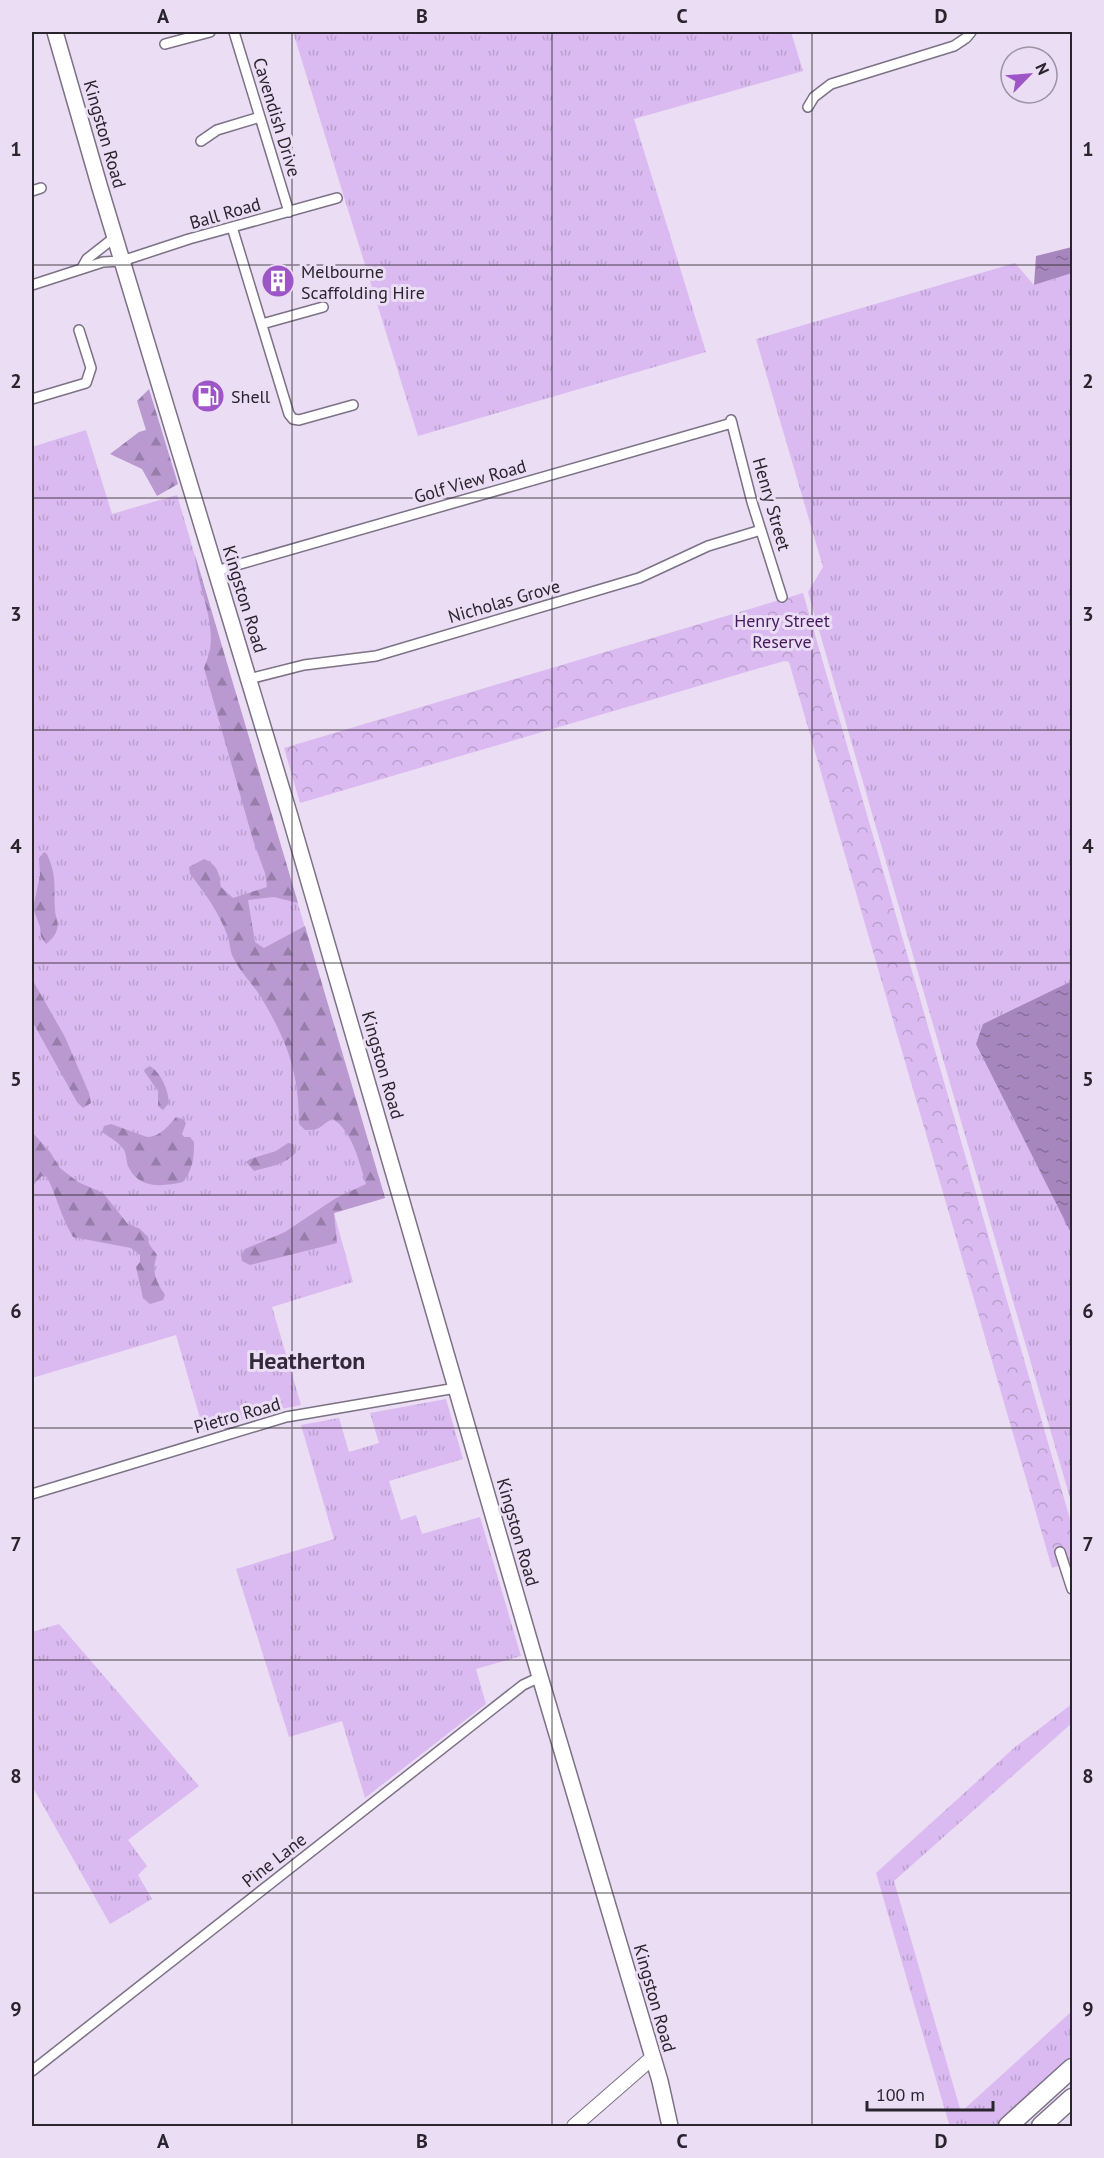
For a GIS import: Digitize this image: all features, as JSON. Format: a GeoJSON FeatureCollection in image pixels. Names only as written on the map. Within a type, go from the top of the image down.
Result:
{"type":"FeatureCollection","features":[{"type":"Feature","properties":{"kind":"highway"},"geometry":{"type":"LineString","coordinates":[[1008,2127],[1072,2068]]}},
{"type":"Feature","properties":{"kind":"highway"},"geometry":{"type":"LineString","coordinates":[[1041,2127],[1072,2098]]}},
{"type":"Feature","properties":{"kind":"main road","name":"Kingston Road"},"geometry":{"type":"LineString","coordinates":[[55,32],[249,679],[669,2119],[675,2127]]}},
{"type":"Feature","properties":{"kind":"main road"},"geometry":{"type":"LineString","coordinates":[[574,2127],[652,2058]]}},
{"type":"Feature","properties":{"kind":"street"},"geometry":{"type":"LineString","coordinates":[[165,44],[210,32]]}},
{"type":"Feature","properties":{"kind":"street","name":"Cavendish Drive"},"geometry":{"type":"LineString","coordinates":[[234,32],[289,212]]}},
{"type":"Feature","properties":{"kind":"street"},"geometry":{"type":"LineString","coordinates":[[808,107],[818,93],[831,84],[954,46],[971,32]]}},
{"type":"Feature","properties":{"kind":"street"},"geometry":{"type":"LineString","coordinates":[[201,141],[217,130],[260,117]]}},
{"type":"Feature","properties":{"kind":"street","name":"Ball Road"},"geometry":{"type":"LineString","coordinates":[[32,285],[103,262],[122,261],[232,227],[338,198]]}},
{"type":"Feature","properties":{"kind":"street"},"geometry":{"type":"LineString","coordinates":[[232,227],[288,411],[293,419],[302,419],[353,405]]}},
{"type":"Feature","properties":{"kind":"street"},"geometry":{"type":"LineString","coordinates":[[82,268],[87,260],[115,237]]}},
{"type":"Feature","properties":{"kind":"street"},"geometry":{"type":"LineString","coordinates":[[262,324],[323,308]]}},
{"type":"Feature","properties":{"kind":"street"},"geometry":{"type":"LineString","coordinates":[[32,399],[86,383],[91,368],[79,330]]}},
{"type":"Feature","properties":{"kind":"street","name":"Golf View Road"},"geometry":{"type":"LineString","coordinates":[[216,571],[732,421]]}},
{"type":"Feature","properties":{"kind":"street","name":"Henry Street"},"geometry":{"type":"LineString","coordinates":[[732,421],[761,530],[783,597]]}},
{"type":"Feature","properties":{"kind":"street","name":"Nicholas Grove"},"geometry":{"type":"LineString","coordinates":[[249,679],[304,665],[376,656],[639,578],[708,546],[761,530]]}},
{"type":"Feature","properties":{"kind":"street","name":"Pietro Road"},"geometry":{"type":"LineString","coordinates":[[32,1494],[280,1419],[456,1388]]}},
{"type":"Feature","properties":{"kind":"street"},"geometry":{"type":"LineString","coordinates":[[1060,1552],[1072,1589]]}},
{"type":"Feature","properties":{"kind":"street","name":"Pine Lane"},"geometry":{"type":"LineString","coordinates":[[32,2071],[523,1685],[540,1677]]}},
{"type":"Feature","properties":{"kind":"green space"},"geometry":{"type":"Polygon","coordinates":[[[293,32],[791,32],[803,71],[634,119],[706,352],[418,436],[293,32]]]}},
{"type":"Feature","properties":{"kind":"green space"},"geometry":{"type":"Polygon","coordinates":[[[1015,263],[1034,285],[1072,273],[1072,1505],[808,592],[823,567],[756,339],[1015,263]]]}},
{"type":"Feature","properties":{"kind":"green space"},"geometry":{"type":"Polygon","coordinates":[[[149,389],[178,484],[157,496],[142,469],[110,454],[139,432],[146,430],[137,401],[149,389]]]}},
{"type":"Feature","properties":{"kind":"green space"},"geometry":{"type":"Polygon","coordinates":[[[86,430],[112,514],[177,495],[385,1198],[334,1213],[353,1282],[272,1307],[301,1405],[267,1412],[204,1432],[176,1335],[32,1378],[32,447],[86,430]]]}},
{"type":"Feature","properties":{"kind":"green space"},"geometry":{"type":"Polygon","coordinates":[[[195,555],[298,903],[274,897],[248,900],[255,942],[264,948],[305,926],[385,1198],[334,1213],[337,1243],[250,1265],[242,1261],[241,1255],[245,1249],[285,1232],[336,1198],[366,1184],[354,1148],[340,1125],[333,1119],[318,1128],[305,1130],[299,1124],[294,1073],[278,1028],[261,997],[235,961],[225,928],[207,896],[190,874],[189,867],[204,859],[215,867],[221,887],[233,898],[267,887],[265,873],[253,840],[204,668],[211,638],[195,555]]]}},
{"type":"Feature","properties":{"kind":"green space","name":"Henry Street Reserve"},"geometry":{"type":"Polygon","coordinates":[[[803,593],[1072,1526],[1072,1562],[1052,1568],[789,662],[784,661],[300,803],[284,748],[803,593]]]}},
{"type":"Feature","properties":{"kind":"green space"},"geometry":{"type":"Polygon","coordinates":[[[44,852],[47,854],[54,876],[55,912],[58,924],[51,940],[46,944],[41,937],[33,908],[40,876],[39,858],[44,852]]]}},
{"type":"Feature","properties":{"kind":"green space"},"geometry":{"type":"Polygon","coordinates":[[[32,979],[65,1037],[89,1093],[91,1103],[83,1108],[77,1102],[32,1021],[32,979]]]}},
{"type":"Feature","properties":{"kind":"green space"},"geometry":{"type":"Polygon","coordinates":[[[150,1066],[161,1078],[167,1093],[169,1103],[163,1110],[158,1106],[158,1091],[144,1071],[150,1066]]]}},
{"type":"Feature","properties":{"kind":"green space"},"geometry":{"type":"Polygon","coordinates":[[[176,1117],[183,1119],[186,1123],[182,1134],[184,1137],[190,1137],[194,1142],[192,1163],[183,1182],[153,1185],[139,1180],[129,1168],[122,1147],[102,1132],[104,1126],[111,1124],[152,1137],[176,1117]]]}},
{"type":"Feature","properties":{"kind":"green space"},"geometry":{"type":"Polygon","coordinates":[[[32,1132],[50,1152],[60,1168],[78,1182],[103,1193],[127,1223],[140,1229],[147,1236],[149,1244],[157,1255],[155,1271],[157,1281],[165,1295],[163,1300],[150,1304],[143,1298],[136,1267],[140,1262],[140,1255],[131,1248],[73,1237],[47,1177],[42,1176],[32,1186],[32,1132]]]}},
{"type":"Feature","properties":{"kind":"green space"},"geometry":{"type":"Polygon","coordinates":[[[288,1143],[293,1144],[296,1152],[282,1162],[254,1171],[246,1162],[276,1151],[288,1143]]]}},
{"type":"Feature","properties":{"kind":"green space"},"geometry":{"type":"Polygon","coordinates":[[[446,1399],[463,1459],[389,1481],[401,1520],[416,1515],[422,1534],[480,1517],[521,1656],[476,1669],[486,1704],[365,1798],[342,1721],[289,1737],[236,1569],[334,1539],[301,1425],[339,1418],[349,1452],[379,1443],[370,1413],[446,1399]]]}},
{"type":"Feature","properties":{"kind":"green space"},"geometry":{"type":"Polygon","coordinates":[[[59,1624],[199,1786],[128,1840],[147,1866],[138,1875],[152,1899],[110,1924],[32,1786],[32,1632],[59,1624]]]}},
{"type":"Feature","properties":{"kind":"green space"},"geometry":{"type":"Polygon","coordinates":[[[1072,1704],[1072,1723],[894,1881],[961,2112],[1072,2011],[1072,2057],[996,2126],[946,2126],[949,2124],[876,1873],[1015,1747],[1072,1704]]]}},
{"type":"Feature","properties":{"kind":"water"},"geometry":{"type":"Polygon","coordinates":[[[1072,247],[1072,273],[1034,285],[1036,256],[1072,247]]]}},
{"type":"Feature","properties":{"kind":"water"},"geometry":{"type":"Polygon","coordinates":[[[1072,981],[1072,1235],[976,1044],[983,1024],[1072,981]]]}},
{"type":"Feature","properties":{"kind":"place","name":"Melbourne Scaffolding Hire"},"geometry":{"type":"Point","coordinates":[278,281]}},
{"type":"Feature","properties":{"kind":"place","name":"Shell"},"geometry":{"type":"Point","coordinates":[208,396]}},
{"type":"Feature","properties":{"kind":"district","name":"Heatherton"},"geometry":{"type":"Point","coordinates":[307,1360]}}]}
